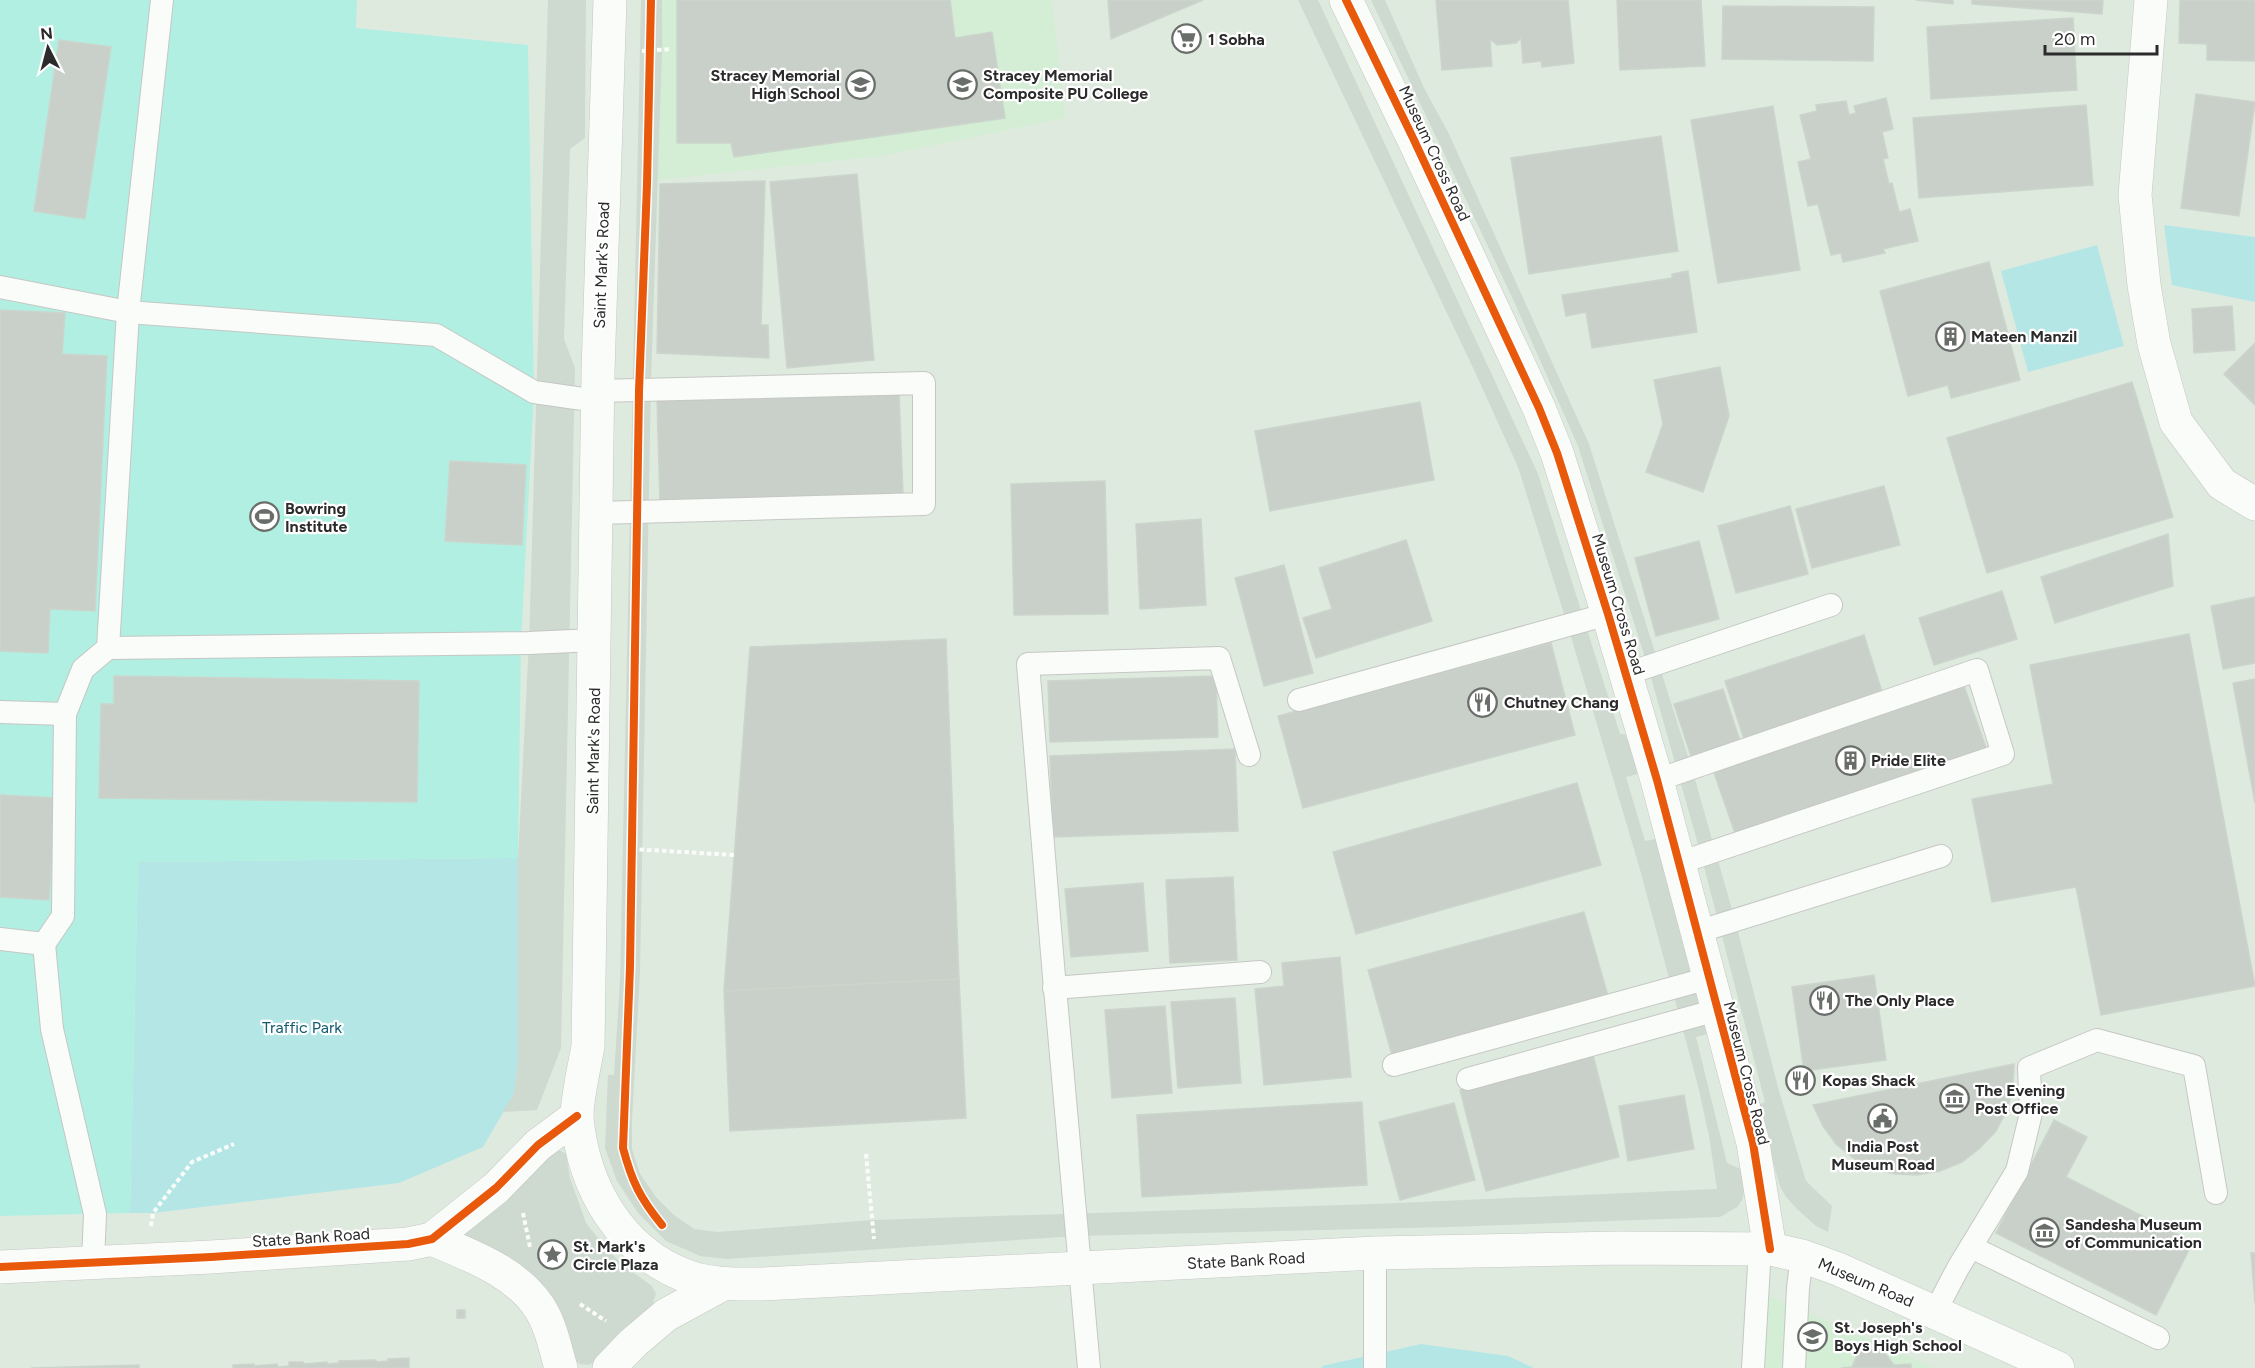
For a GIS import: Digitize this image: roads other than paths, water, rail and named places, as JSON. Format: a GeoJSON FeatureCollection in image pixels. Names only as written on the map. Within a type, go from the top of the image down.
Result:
{"type":"FeatureCollection","features":[{"type":"Feature","properties":{"kind":"street","name":"Saint Mark's Road"},"geometry":{"type":"LineString","coordinates":[[610,0],[597,396],[588,1046],[577,1116],[590,1178],[604,1207],[626,1236],[641,1251],[686,1276],[723,1284]]}},
{"type":"Feature","properties":{"kind":"street","name":"Museum Cross Road"},"geometry":{"type":"LineString","coordinates":[[1346,0],[1539,408],[1557,453],[1657,780],[1753,1143],[1765,1249]]}},
{"type":"Feature","properties":{"kind":"street"},"geometry":{"type":"LineString","coordinates":[[2151,0],[2135,195],[2144,285],[2154,344],[2176,422],[2222,484],[2255,504]]}},
{"type":"Feature","properties":{"kind":"street","name":"State Bank Road"},"geometry":{"type":"LineString","coordinates":[[0,1267],[408,1244],[432,1239],[496,1188],[538,1145],[577,1116]]}},
{"type":"Feature","properties":{"kind":"street"},"geometry":{"type":"LineString","coordinates":[[432,1239],[488,1264],[522,1286],[545,1318],[561,1368]]}},
{"type":"Feature","properties":{"kind":"street","name":"State Bank Road"},"geometry":{"type":"LineString","coordinates":[[723,1284],[762,1284],[1375,1253],[1617,1248],[1765,1249]]}},
{"type":"Feature","properties":{"kind":"street","name":"Museum Road"},"geometry":{"type":"LineString","coordinates":[[1765,1249],[1802,1256],[1935,1312],[2008,1356],[2057,1368]]}},
{"type":"Feature","properties":{"kind":"street"},"geometry":{"type":"LineString","coordinates":[[609,1368],[633,1343],[666,1315],[723,1284]]}},
{"type":"Feature","properties":{"kind":"lane"},"geometry":{"type":"LineString","coordinates":[[108,648],[128,312],[162,0]]}},
{"type":"Feature","properties":{"kind":"lane"},"geometry":{"type":"LineString","coordinates":[[5,288],[128,312],[436,335],[534,392],[597,396],[924,383],[924,504],[597,513]]}},
{"type":"Feature","properties":{"kind":"lane"},"geometry":{"type":"LineString","coordinates":[[1626,674],[1831,605]]}},
{"type":"Feature","properties":{"kind":"lane"},"geometry":{"type":"LineString","coordinates":[[1299,700],[1608,614]]}},
{"type":"Feature","properties":{"kind":"lane"},"geometry":{"type":"LineString","coordinates":[[93,1262],[95,1214],[52,1029],[44,944],[63,916],[65,714],[83,669],[108,648],[529,643],[595,640]]}},
{"type":"Feature","properties":{"kind":"lane"},"geometry":{"type":"LineString","coordinates":[[1089,1368],[1054,988],[1028,664],[1219,658],[1249,755]]}},
{"type":"Feature","properties":{"kind":"lane"},"geometry":{"type":"LineString","coordinates":[[1657,780],[1977,670],[2003,754],[1679,863]]}},
{"type":"Feature","properties":{"kind":"lane"},"geometry":{"type":"LineString","coordinates":[[0,712],[65,714]]}},
{"type":"Feature","properties":{"kind":"lane"},"geometry":{"type":"LineString","coordinates":[[1697,932],[1941,856]]}},
{"type":"Feature","properties":{"kind":"lane"},"geometry":{"type":"LineString","coordinates":[[0,939],[44,944]]}},
{"type":"Feature","properties":{"kind":"lane"},"geometry":{"type":"LineString","coordinates":[[1054,988],[1260,972]]}},
{"type":"Feature","properties":{"kind":"lane"},"geometry":{"type":"LineString","coordinates":[[1394,1065],[1709,978]]}},
{"type":"Feature","properties":{"kind":"lane"},"geometry":{"type":"LineString","coordinates":[[1468,1079],[1717,1010]]}},
{"type":"Feature","properties":{"kind":"lane"},"geometry":{"type":"LineString","coordinates":[[1935,1312],[2017,1171],[2031,1113],[2029,1068],[2097,1040],[2194,1066],[2216,1194]]}},
{"type":"Feature","properties":{"kind":"lane"},"geometry":{"type":"LineString","coordinates":[[1971,1247],[2158,1338]]}},
{"type":"Feature","properties":{"kind":"lane"},"geometry":{"type":"LineString","coordinates":[[1752,1368],[1765,1249]]}},
{"type":"Feature","properties":{"kind":"lane"},"geometry":{"type":"LineString","coordinates":[[1375,1253],[1375,1368]]}},
{"type":"Feature","properties":{"kind":"lane"},"geometry":{"type":"LineString","coordinates":[[1794,1368],[1802,1256]]}},
{"type":"Feature","properties":{"kind":"place","name":"1 Sobha"},"geometry":{"type":"Point","coordinates":[1187,39]}},
{"type":"Feature","properties":{"kind":"place","name":"Stracey Memorial High School"},"geometry":{"type":"Point","coordinates":[861,84]}},
{"type":"Feature","properties":{"kind":"place","name":"Stracey Memorial Composite PU College"},"geometry":{"type":"Point","coordinates":[962,84]}},
{"type":"Feature","properties":{"kind":"place","name":"Mateen Manzil"},"geometry":{"type":"Point","coordinates":[1950,336]}},
{"type":"Feature","properties":{"kind":"place","name":"Bowring Institute"},"geometry":{"type":"Point","coordinates":[264,517]}},
{"type":"Feature","properties":{"kind":"place","name":"Chutney Chang"},"geometry":{"type":"Point","coordinates":[1483,702]}},
{"type":"Feature","properties":{"kind":"place","name":"Pride Elite"},"geometry":{"type":"Point","coordinates":[1850,760]}},
{"type":"Feature","properties":{"kind":"place","name":"The Only Place"},"geometry":{"type":"Point","coordinates":[1824,1000]}},
{"type":"Feature","properties":{"kind":"place","name":"Kopas Shack"},"geometry":{"type":"Point","coordinates":[1801,1080]}},
{"type":"Feature","properties":{"kind":"place","name":"The Evening Post Office"},"geometry":{"type":"Point","coordinates":[1954,1099]}},
{"type":"Feature","properties":{"kind":"place","name":"India Post Museum Road"},"geometry":{"type":"Point","coordinates":[1883,1118]}},
{"type":"Feature","properties":{"kind":"place","name":"Sandesha Museum of Communication"},"geometry":{"type":"Point","coordinates":[2044,1233]}},
{"type":"Feature","properties":{"kind":"place","name":"St. Mark's Circle Plaza"},"geometry":{"type":"Point","coordinates":[552,1255]}},
{"type":"Feature","properties":{"kind":"place","name":"St. Joseph's Boys High School"},"geometry":{"type":"Point","coordinates":[1813,1336]}},
{"type":"Feature","properties":{"kind":"park label","name":"Traffic Park"},"geometry":{"type":"Point","coordinates":[302,1027]}}]}
